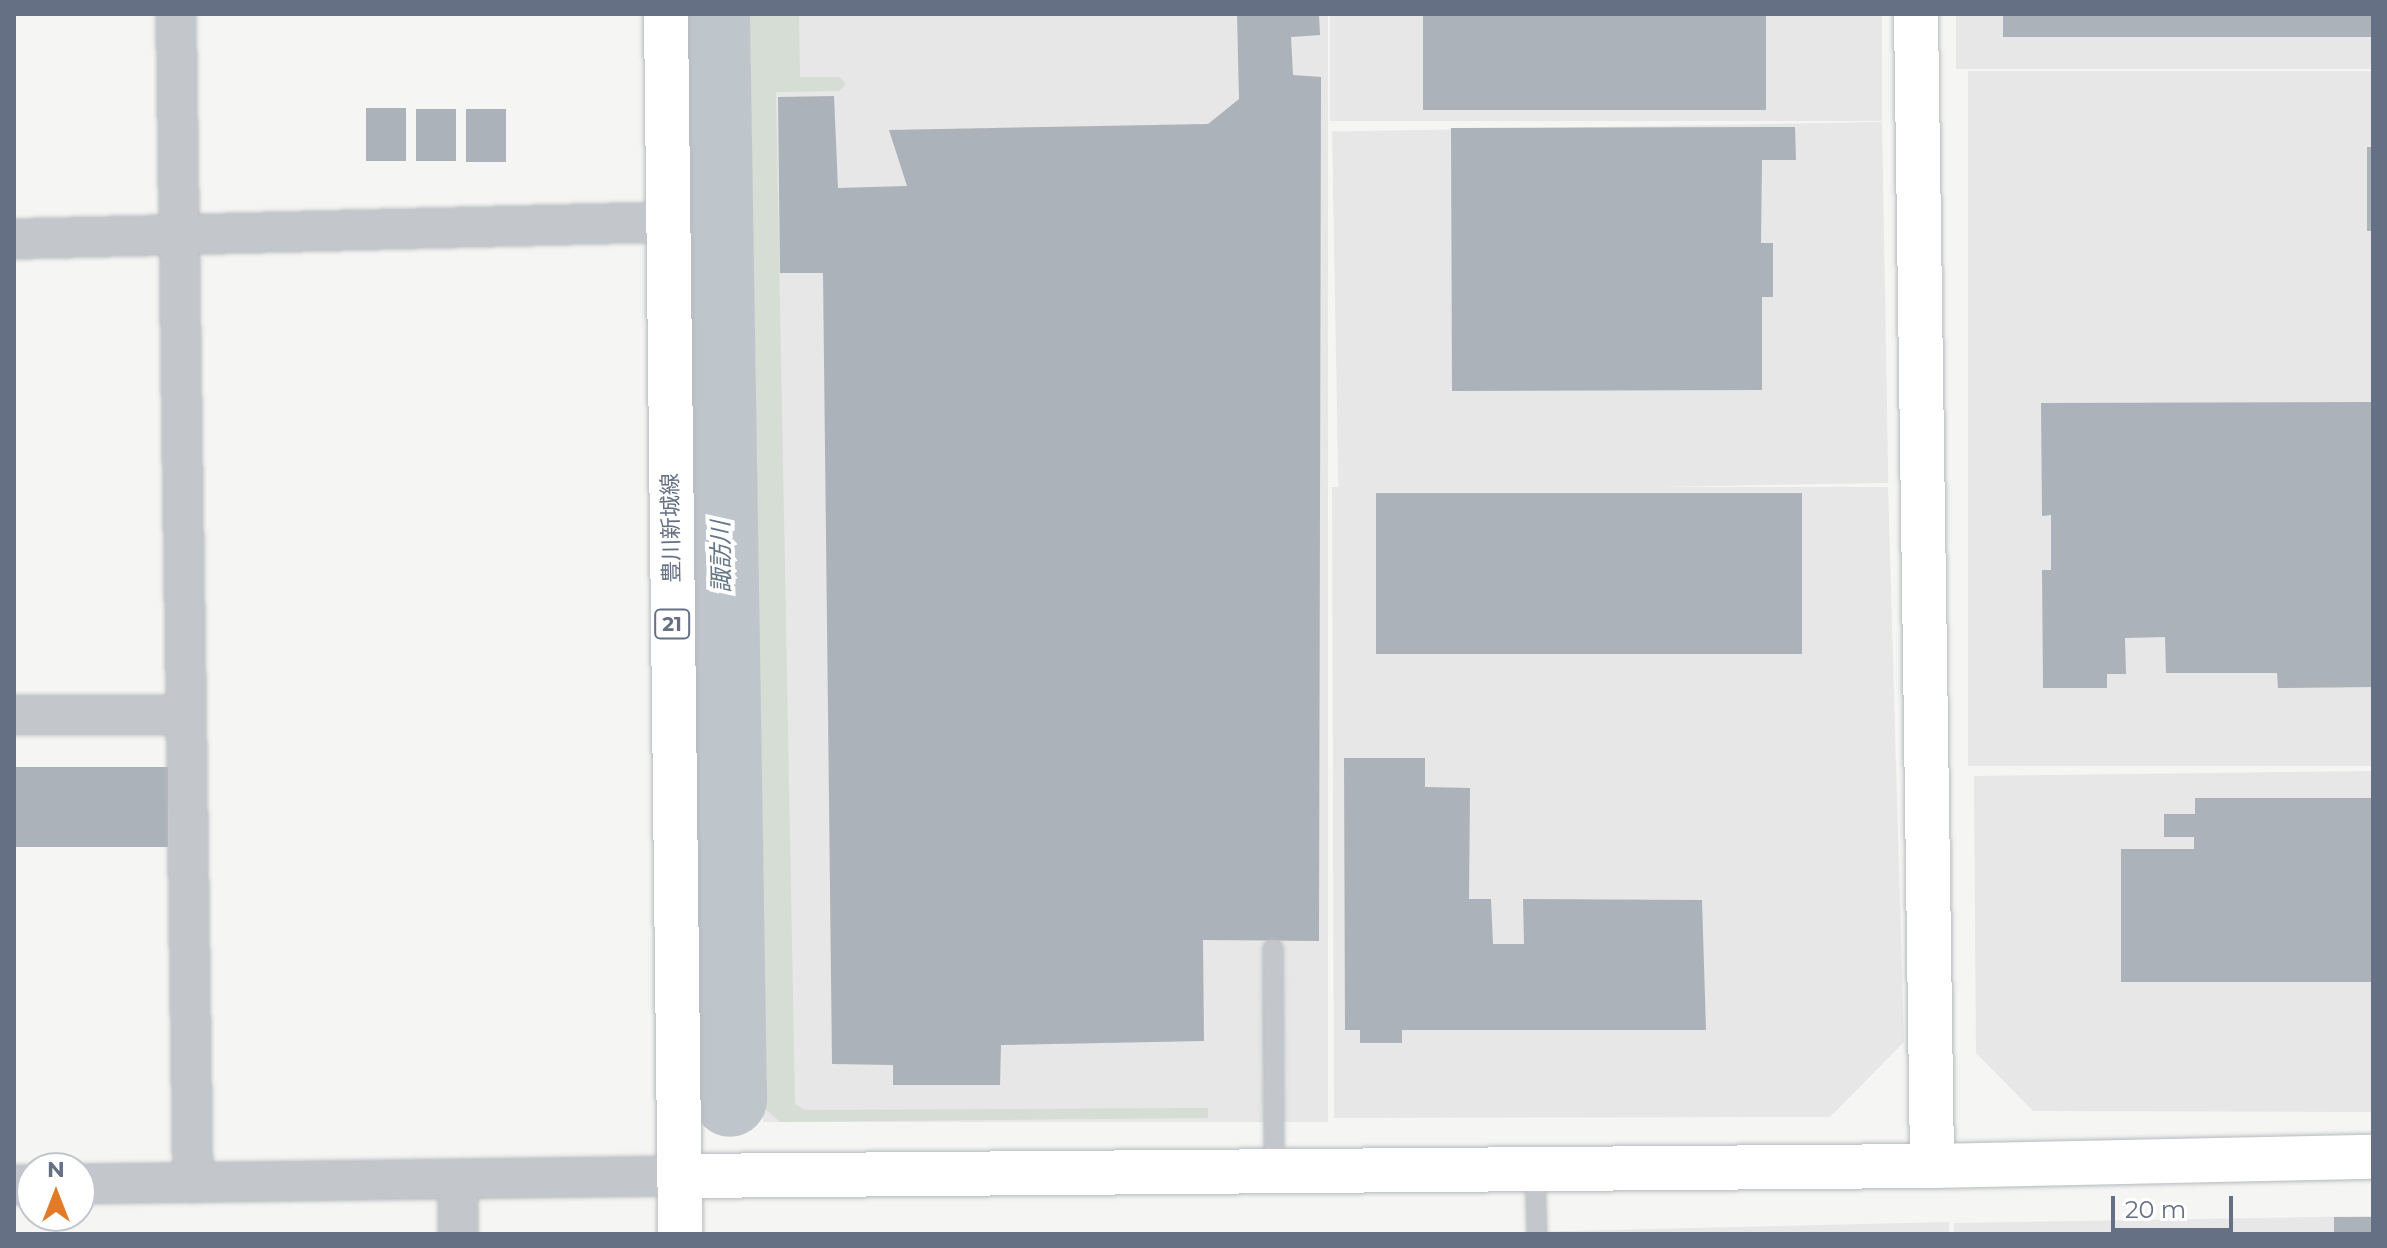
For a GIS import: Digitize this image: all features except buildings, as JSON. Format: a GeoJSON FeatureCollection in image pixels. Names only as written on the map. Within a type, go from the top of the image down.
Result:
{"type":"FeatureCollection","features":[{"type":"Feature","properties":{"kind":"street"},"geometry":{"type":"LineString","coordinates":[[176,14],[193,1183]]}},
{"type":"Feature","properties":{"kind":"street","name":"豊川新城線"},"geometry":{"type":"LineString","coordinates":[[666,14],[680,1234]]}},
{"type":"Feature","properties":{"kind":"street"},"geometry":{"type":"LineString","coordinates":[[1916,14],[1932,1166]]}},
{"type":"Feature","properties":{"kind":"street"},"geometry":{"type":"LineString","coordinates":[[14,239],[666,222]]}},
{"type":"Feature","properties":{"kind":"street"},"geometry":{"type":"LineString","coordinates":[[14,715],[186,715]]}},
{"type":"Feature","properties":{"kind":"street"},"geometry":{"type":"LineString","coordinates":[[96,1184],[1932,1166],[2373,1157]]}},
{"type":"Feature","properties":{"kind":"street"},"geometry":{"type":"LineString","coordinates":[[458,1179],[458,1234]]}},
{"type":"Feature","properties":{"kind":"lane"},"geometry":{"type":"LineString","coordinates":[[1273,949],[1274,1171]]}},
{"type":"Feature","properties":{"kind":"lane"},"geometry":{"type":"LineString","coordinates":[[1535,1168],[1537,1234]]}},
{"type":"Feature","properties":{"kind":"shaded area"},"geometry":{"type":"Polygon","coordinates":[[[725,14],[799,14],[800,77],[839,77],[846,84],[839,91],[776,92],[795,1104],[805,1110],[1208,1108],[1208,1118],[780,1122],[744,1090],[725,14]]]}},
{"type":"Feature","properties":{"kind":"shaded area"},"geometry":{"type":"Polygon","coordinates":[[[763,14],[1328,14],[1328,1122],[763,1122],[763,14]]]}},
{"type":"Feature","properties":{"kind":"shaded area"},"geometry":{"type":"Polygon","coordinates":[[[1330,14],[1882,14],[1882,121],[1330,121],[1330,14]]]}},
{"type":"Feature","properties":{"kind":"shaded area"},"geometry":{"type":"Polygon","coordinates":[[[1956,14],[2373,14],[2373,69],[1956,69],[1956,14]]]}},
{"type":"Feature","properties":{"kind":"shaded area"},"geometry":{"type":"Polygon","coordinates":[[[1968,71],[2373,71],[2373,766],[1968,766],[1968,71]]]}},
{"type":"Feature","properties":{"kind":"shaded area"},"geometry":{"type":"Polygon","coordinates":[[[1882,122],[1888,483],[1338,493],[1332,132],[1882,122]]]}},
{"type":"Feature","properties":{"kind":"shaded area"},"geometry":{"type":"Polygon","coordinates":[[[1332,487],[1888,487],[1904,1042],[1830,1117],[1334,1118],[1332,487]]]}},
{"type":"Feature","properties":{"kind":"shaded area"},"geometry":{"type":"Polygon","coordinates":[[[2373,771],[2373,1112],[2033,1111],[1976,1053],[1974,776],[2373,771]]]}},
{"type":"Feature","properties":{"kind":"shaded area"},"geometry":{"type":"Polygon","coordinates":[[[2373,1216],[2373,1234],[1954,1234],[1954,1223],[2373,1216]]]}},
{"type":"Feature","properties":{"kind":"shaded area"},"geometry":{"type":"Polygon","coordinates":[[[1949,1222],[1949,1234],[1437,1234],[1949,1222]]]}},
{"type":"Feature","properties":{"kind":"waterway","name":"諏訪川"},"geometry":{"type":"LineString","coordinates":[[713,14],[730,1100]]}}]}
